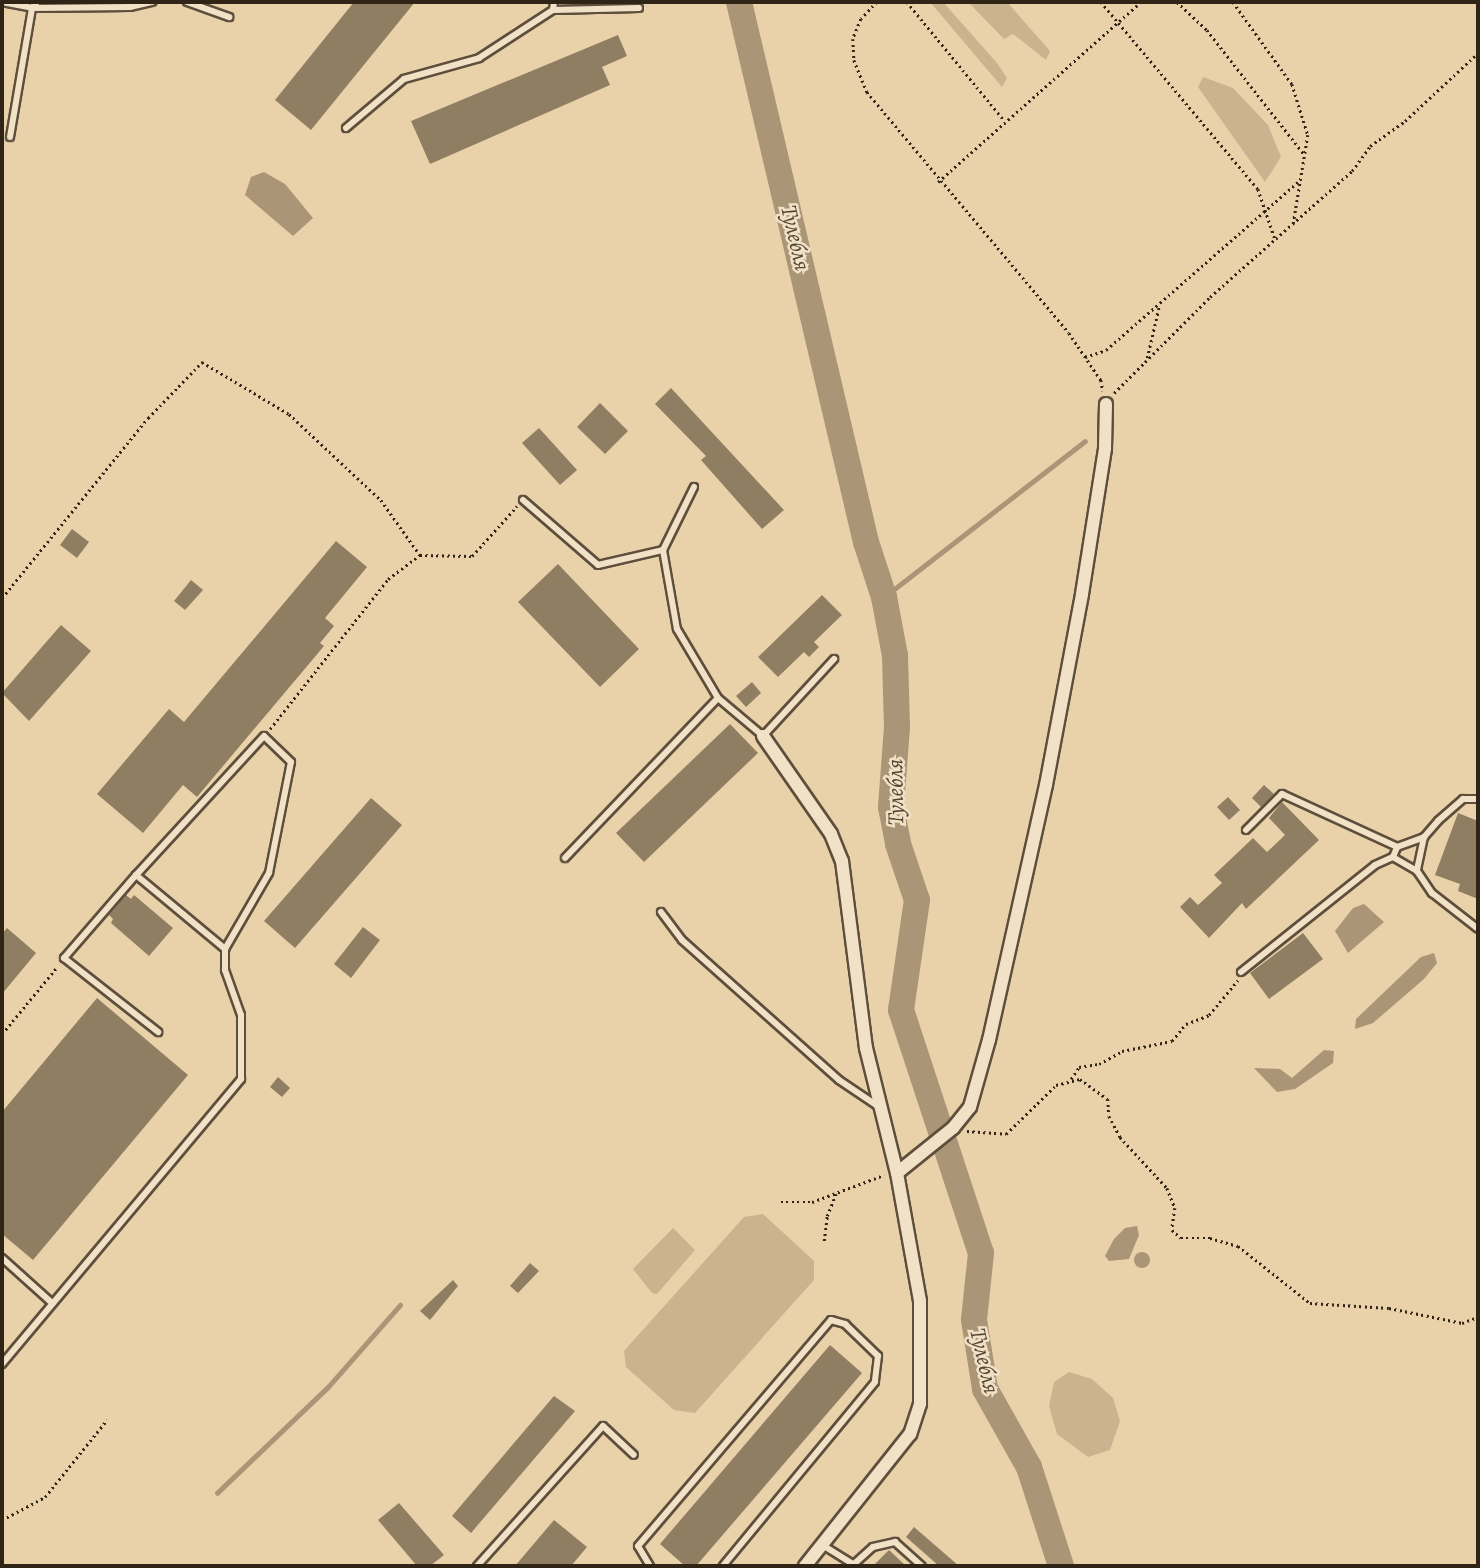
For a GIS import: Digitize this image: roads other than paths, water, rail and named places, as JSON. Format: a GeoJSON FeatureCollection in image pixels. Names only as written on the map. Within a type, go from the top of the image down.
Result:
{"type":"FeatureCollection","features":[{"type":"Feature","properties":{"kind":"street"},"geometry":{"type":"LineString","coordinates":[[897,1173],[953,1128],[970,1107],[989,1040],[1046,785],[1105,448],[1106,404]]}},
{"type":"Feature","properties":{"kind":"street"},"geometry":{"type":"LineString","coordinates":[[763,736],[831,834],[842,860],[866,1048],[897,1173],[920,1301],[920,1404],[910,1434],[824,1546],[805,1566]]}},
{"type":"Feature","properties":{"kind":"lane"},"geometry":{"type":"LineString","coordinates":[[2,2],[130,7],[152,2]]}},
{"type":"Feature","properties":{"kind":"lane"},"geometry":{"type":"LineString","coordinates":[[187,2],[229,17]]}},
{"type":"Feature","properties":{"kind":"lane"},"geometry":{"type":"LineString","coordinates":[[554,2],[554,10]]}},
{"type":"Feature","properties":{"kind":"lane"},"geometry":{"type":"LineString","coordinates":[[10,137],[34,5]]}},
{"type":"Feature","properties":{"kind":"lane"},"geometry":{"type":"LineString","coordinates":[[346,128],[404,79],[479,58],[554,10],[639,8]]}},
{"type":"Feature","properties":{"kind":"lane"},"geometry":{"type":"LineString","coordinates":[[694,487],[663,550],[677,629],[719,698],[763,736],[834,659]]}},
{"type":"Feature","properties":{"kind":"lane"},"geometry":{"type":"LineString","coordinates":[[523,500],[598,565],[663,550]]}},
{"type":"Feature","properties":{"kind":"lane"},"geometry":{"type":"LineString","coordinates":[[565,858],[719,698]]}},
{"type":"Feature","properties":{"kind":"lane"},"geometry":{"type":"LineString","coordinates":[[2,1364],[241,1079],[241,1015],[225,970],[225,949],[269,873],[291,762],[264,736],[136,874],[64,958],[158,1032]]}},
{"type":"Feature","properties":{"kind":"lane"},"geometry":{"type":"LineString","coordinates":[[1246,830],[1282,794],[1397,847],[1424,837],[1463,799],[1478,799]]}},
{"type":"Feature","properties":{"kind":"lane"},"geometry":{"type":"LineString","coordinates":[[1417,871],[1424,837]]}},
{"type":"Feature","properties":{"kind":"lane"},"geometry":{"type":"LineString","coordinates":[[1241,972],[1375,865],[1393,857],[1397,847]]}},
{"type":"Feature","properties":{"kind":"lane"},"geometry":{"type":"LineString","coordinates":[[1393,857],[1417,871],[1432,893],[1478,929]]}},
{"type":"Feature","properties":{"kind":"lane"},"geometry":{"type":"LineString","coordinates":[[136,874],[225,949]]}},
{"type":"Feature","properties":{"kind":"lane"},"geometry":{"type":"LineString","coordinates":[[661,912],[682,940],[839,1080],[879,1108]]}},
{"type":"Feature","properties":{"kind":"lane"},"geometry":{"type":"LineString","coordinates":[[2,1258],[52,1303]]}},
{"type":"Feature","properties":{"kind":"lane"},"geometry":{"type":"LineString","coordinates":[[650,1566],[638,1546],[831,1320],[845,1324],[878,1356],[875,1382],[723,1566]]}},
{"type":"Feature","properties":{"kind":"lane"},"geometry":{"type":"LineString","coordinates":[[477,1566],[603,1426],[634,1455]]}},
{"type":"Feature","properties":{"kind":"lane"},"geometry":{"type":"LineString","coordinates":[[824,1546],[855,1565],[873,1547],[895,1542],[922,1566]]}},
{"type":"Feature","properties":{"kind":"waterway","name":"Тулебля"},"geometry":{"type":"LineString","coordinates":[[739,2],[866,542],[884,597],[895,656],[897,727],[891,807],[898,844],[917,900],[901,1010],[981,1253],[974,1320],[985,1389],[1029,1467],[1061,1566]]}},
{"type":"Feature","properties":{"kind":"waterway"},"geometry":{"type":"LineString","coordinates":[[884,597],[1085,441]]}},
{"type":"Feature","properties":{"kind":"waterway"},"geometry":{"type":"LineString","coordinates":[[217,1493],[328,1387],[400,1305]]}}]}
